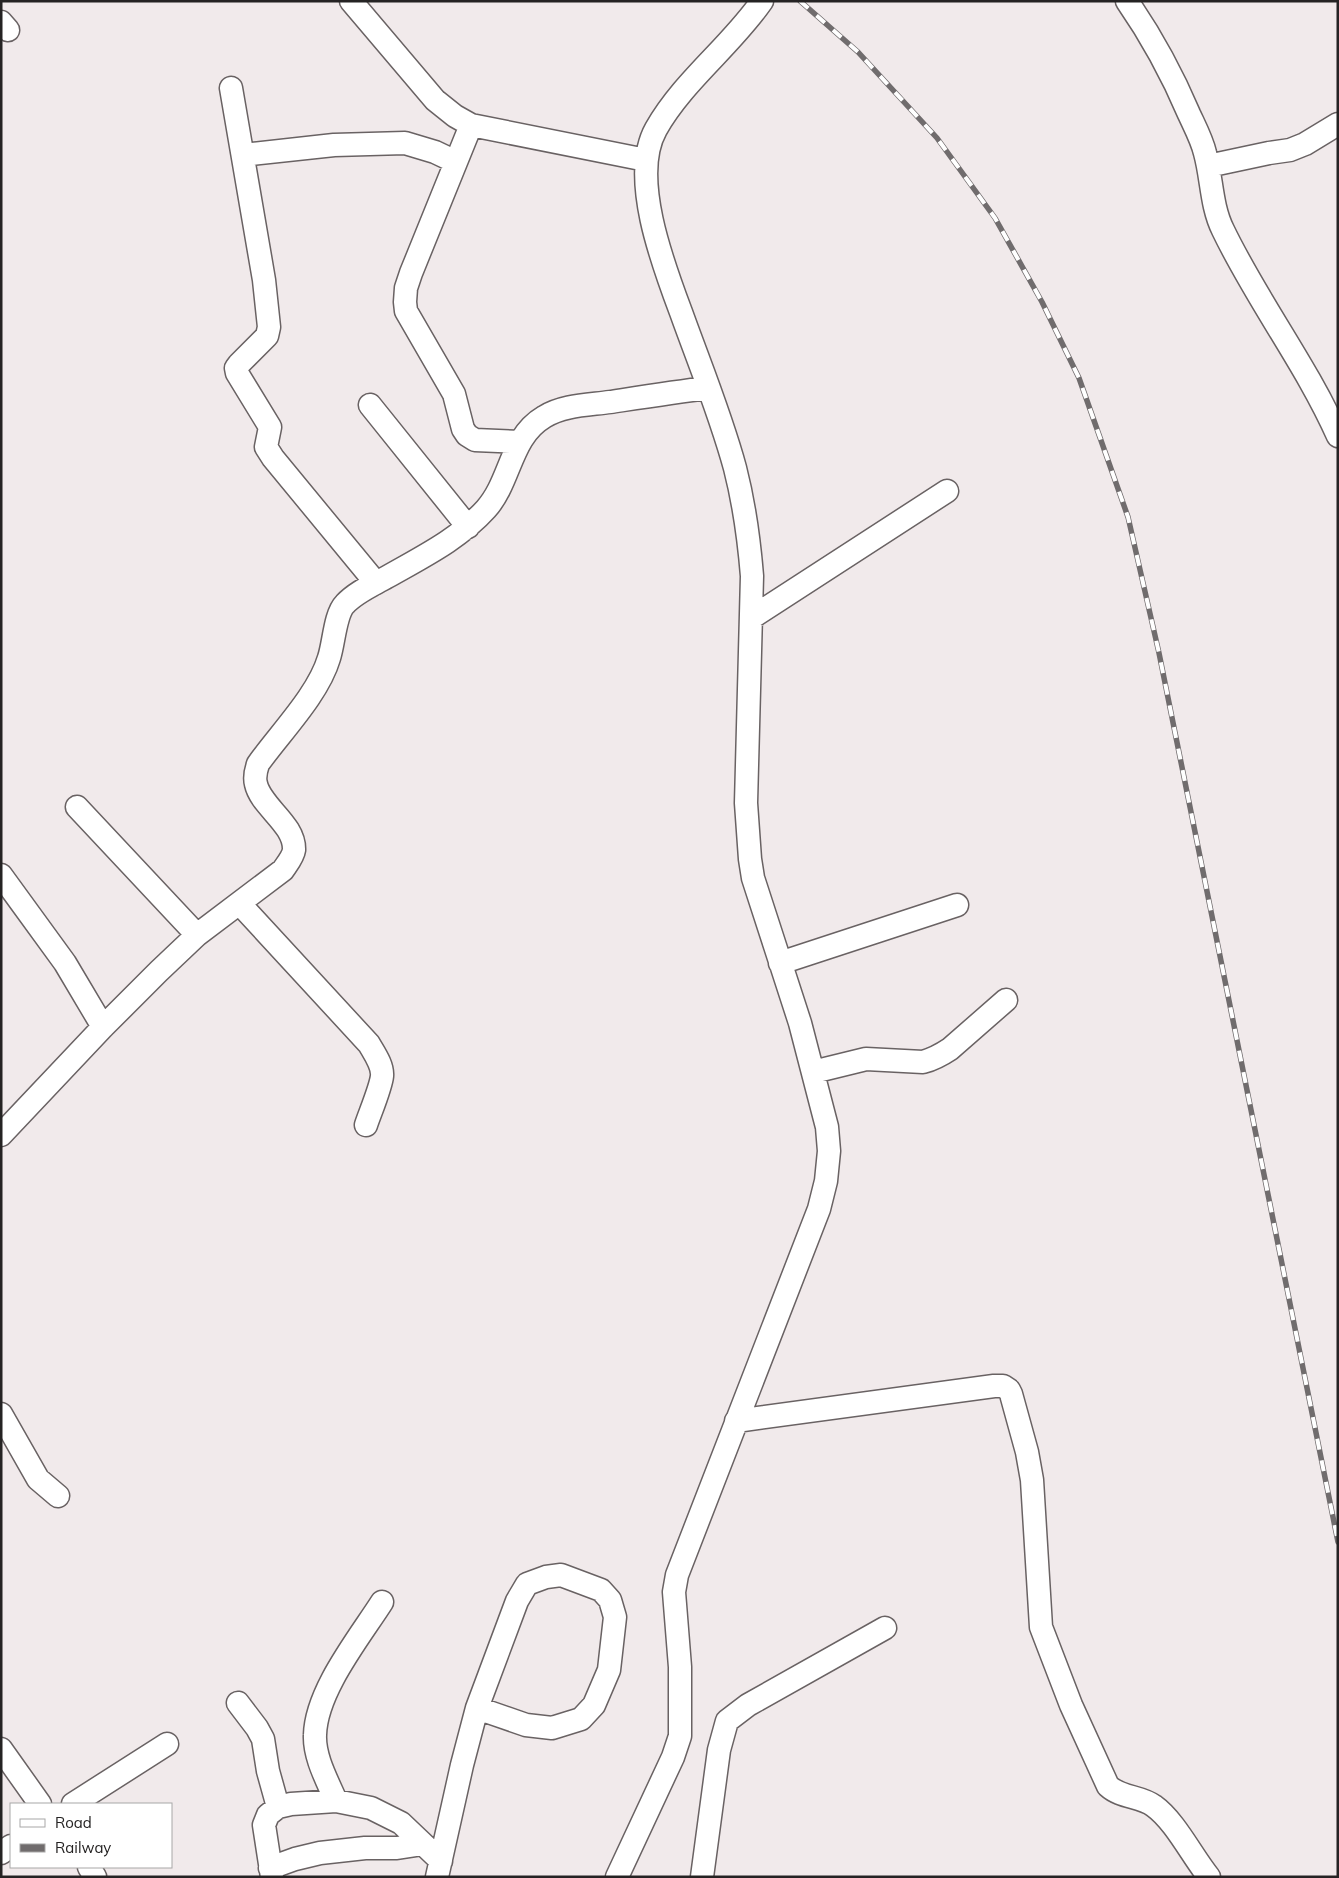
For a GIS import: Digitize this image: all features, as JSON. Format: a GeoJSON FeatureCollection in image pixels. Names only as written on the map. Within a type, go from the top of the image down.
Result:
{"type":"FeatureCollection","features":[{"type":"Feature","properties":{"kind":"street"},"geometry":{"type":"LineString","coordinates":[[351,1],[435,100],[471,126],[646,160]]}},
{"type":"Feature","properties":{"kind":"street"},"geometry":{"type":"LineString","coordinates":[[617,1877],[680,1736],[680,1667],[674,1592],[678,1575],[819,1209],[826,1181],[829,1151],[827,1127],[813,1072],[753,878],[747,836],[746,803],[752,576],[744,512],[735,468],[662,262],[652,220],[646,160],[656,130],[670,109],[762,1]]}},
{"type":"Feature","properties":{"kind":"street"},"geometry":{"type":"LineString","coordinates":[[1127,1],[1165,61],[1195,128],[1207,159],[1214,200],[1222,228],[1253,286],[1307,374],[1338,436]]}},
{"type":"Feature","properties":{"kind":"street"},"geometry":{"type":"LineString","coordinates":[[231,88],[264,280],[269,327],[267,336],[236,368],[237,373],[270,426],[266,447],[273,458],[376,583]]}},
{"type":"Feature","properties":{"kind":"street"},"geometry":{"type":"LineString","coordinates":[[1207,159],[1290,150],[1338,124]]}},
{"type":"Feature","properties":{"kind":"street"},"geometry":{"type":"LineString","coordinates":[[471,126],[406,288],[406,311],[454,394],[459,417],[467,435],[475,440],[520,442]]}},
{"type":"Feature","properties":{"kind":"street"},"geometry":{"type":"LineString","coordinates":[[243,155],[334,145],[405,143],[435,152],[456,162]]}},
{"type":"Feature","properties":{"kind":"street"},"geometry":{"type":"LineString","coordinates":[[1,1135],[103,1027],[198,935],[283,870],[291,858],[294,850],[289,831],[256,784],[258,764],[318,682],[329,660],[339,616],[344,605],[376,583],[450,541],[468,527],[488,507],[506,474],[520,442],[531,428],[544,417],[563,410],[708,388]]}},
{"type":"Feature","properties":{"kind":"street"},"geometry":{"type":"LineString","coordinates":[[370,405],[468,527]]}},
{"type":"Feature","properties":{"kind":"street"},"geometry":{"type":"LineString","coordinates":[[751,618],[947,491]]}},
{"type":"Feature","properties":{"kind":"street"},"geometry":{"type":"LineString","coordinates":[[76,807],[198,935]]}},
{"type":"Feature","properties":{"kind":"street"},"geometry":{"type":"LineString","coordinates":[[1,875],[65,963],[103,1027]]}},
{"type":"Feature","properties":{"kind":"street"},"geometry":{"type":"LineString","coordinates":[[240,904],[369,1044],[380,1065],[382,1076],[366,1125]]}},
{"type":"Feature","properties":{"kind":"street"},"geometry":{"type":"LineString","coordinates":[[780,963],[957,905]]}},
{"type":"Feature","properties":{"kind":"street"},"geometry":{"type":"LineString","coordinates":[[813,1072],[866,1059],[924,1062],[936,1058],[950,1049],[1006,1000]]}},
{"type":"Feature","properties":{"kind":"street"},"geometry":{"type":"LineString","coordinates":[[736,1421],[994,1386],[1002,1386],[1009,1390],[1015,1405],[1032,1480],[1041,1627],[1071,1705],[1108,1786],[1119,1793],[1150,1803],[1156,1807],[1166,1817],[1209,1877]]}},
{"type":"Feature","properties":{"kind":"street"},"geometry":{"type":"LineString","coordinates":[[1,1414],[38,1480],[58,1496]]}},
{"type":"Feature","properties":{"kind":"street"},"geometry":{"type":"LineString","coordinates":[[439,1869],[462,1765],[478,1708],[517,1601],[527,1584],[546,1577],[561,1575],[601,1590],[610,1600],[615,1618],[609,1670],[594,1705],[581,1719],[552,1728],[526,1725],[478,1708]]}},
{"type":"Feature","properties":{"kind":"street"},"geometry":{"type":"LineString","coordinates":[[336,1801],[319,1762],[315,1736],[319,1712],[336,1673],[382,1602]]}},
{"type":"Feature","properties":{"kind":"street"},"geometry":{"type":"LineString","coordinates":[[702,1877],[720,1750],[727,1721],[748,1705],[885,1628]]}},
{"type":"Feature","properties":{"kind":"street"},"geometry":{"type":"LineString","coordinates":[[238,1703],[263,1739],[268,1771],[278,1807]]}},
{"type":"Feature","properties":{"kind":"street"},"geometry":{"type":"LineString","coordinates":[[75,1803],[168,1744]]}},
{"type":"Feature","properties":{"kind":"street"},"geometry":{"type":"LineString","coordinates":[[1,1749],[39,1803]]}},
{"type":"Feature","properties":{"kind":"street"},"geometry":{"type":"LineString","coordinates":[[423,1844],[397,1848],[365,1848],[320,1853],[295,1859],[271,1872],[264,1825],[268,1815],[278,1807],[291,1804],[336,1801],[371,1808],[401,1823],[423,1844],[439,1869]]}},
{"type":"Feature","properties":{"kind":"railway"},"geometry":{"type":"LineString","coordinates":[[800,1],[858,52],[937,138],[995,218],[1042,302],[1079,378],[1128,517],[1159,653],[1338,1542]]}}]}
